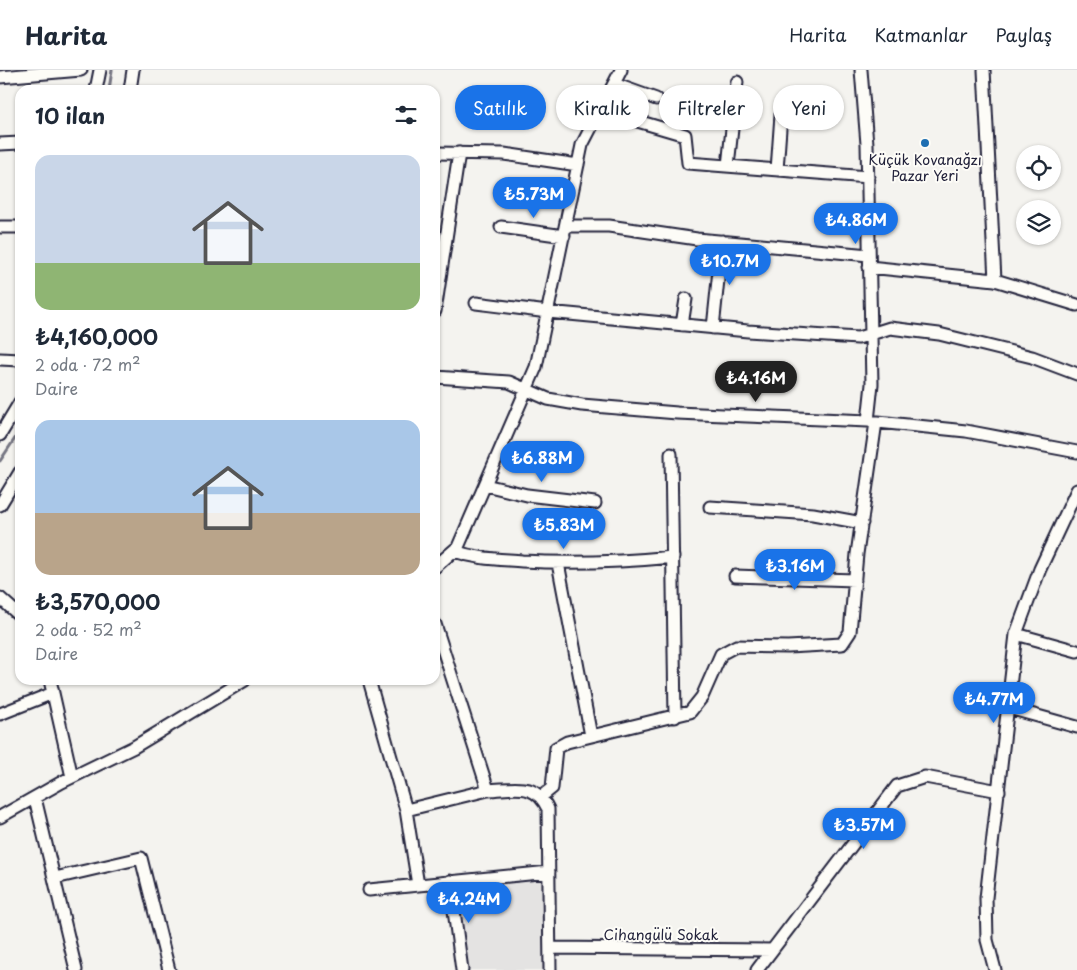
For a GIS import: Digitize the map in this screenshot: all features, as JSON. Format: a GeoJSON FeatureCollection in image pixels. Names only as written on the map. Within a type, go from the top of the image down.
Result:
{"type":"FeatureCollection","features":[{"type":"Feature","properties":{"kind":"street"},"geometry":{"type":"LineString","coordinates":[[0,77],[81,70]]}},
{"type":"Feature","properties":{"kind":"street"},"geometry":{"type":"LineString","coordinates":[[97,85],[100,70]]}},
{"type":"Feature","properties":{"kind":"street"},"geometry":{"type":"LineString","coordinates":[[131,85],[133,70]]}},
{"type":"Feature","properties":{"kind":"street"},"geometry":{"type":"LineString","coordinates":[[622,70],[614,84],[656,98]]}},
{"type":"Feature","properties":{"kind":"street"},"geometry":{"type":"LineString","coordinates":[[542,796],[552,788],[556,748],[566,742],[690,712],[702,697],[721,654],[736,646],[788,647],[842,644],[850,632],[872,422],[868,177],[861,70]]}},
{"type":"Feature","properties":{"kind":"street"},"geometry":{"type":"LineString","coordinates":[[984,70],[994,280]]}},
{"type":"Feature","properties":{"kind":"street"},"geometry":{"type":"LineString","coordinates":[[728,166],[737,82]]}},
{"type":"Feature","properties":{"kind":"street"},"geometry":{"type":"LineString","coordinates":[[649,124],[685,135],[688,162],[868,177]]}},
{"type":"Feature","properties":{"kind":"street"},"geometry":{"type":"LineString","coordinates":[[440,563],[458,547],[536,367],[582,146],[590,130]]}},
{"type":"Feature","properties":{"kind":"street"},"geometry":{"type":"LineString","coordinates":[[777,170],[780,130]]}},
{"type":"Feature","properties":{"kind":"street"},"geometry":{"type":"LineString","coordinates":[[0,144],[15,143]]}},
{"type":"Feature","properties":{"kind":"street"},"geometry":{"type":"LineString","coordinates":[[440,153],[504,154],[578,165]]}},
{"type":"Feature","properties":{"kind":"street"},"geometry":{"type":"LineString","coordinates":[[440,278],[459,153]]}},
{"type":"Feature","properties":{"kind":"street"},"geometry":{"type":"LineString","coordinates":[[501,228],[565,231],[609,226],[722,241],[869,255]]}},
{"type":"Feature","properties":{"kind":"street"},"geometry":{"type":"LineString","coordinates":[[0,227],[15,227]]}},
{"type":"Feature","properties":{"kind":"street"},"geometry":{"type":"LineString","coordinates":[[713,328],[722,241]]}},
{"type":"Feature","properties":{"kind":"street"},"geometry":{"type":"LineString","coordinates":[[869,267],[994,280],[1077,305]]}},
{"type":"Feature","properties":{"kind":"street"},"geometry":{"type":"LineString","coordinates":[[682,325],[686,299]]}},
{"type":"Feature","properties":{"kind":"street"},"geometry":{"type":"LineString","coordinates":[[476,303],[713,328],[858,338],[890,328],[939,334],[1032,357],[1077,374]]}},
{"type":"Feature","properties":{"kind":"street"},"geometry":{"type":"LineString","coordinates":[[0,359],[15,360]]}},
{"type":"Feature","properties":{"kind":"street"},"geometry":{"type":"LineString","coordinates":[[440,376],[509,382],[548,399],[582,405],[677,413],[872,422],[966,431],[1077,452]]}},
{"type":"Feature","properties":{"kind":"street"},"geometry":{"type":"LineString","coordinates":[[0,435],[15,410]]}},
{"type":"Feature","properties":{"kind":"street"},"geometry":{"type":"LineString","coordinates":[[671,454],[676,716]]}},
{"type":"Feature","properties":{"kind":"street"},"geometry":{"type":"LineString","coordinates":[[0,505],[15,480]]}},
{"type":"Feature","properties":{"kind":"street"},"geometry":{"type":"LineString","coordinates":[[485,485],[527,495],[594,503]]}},
{"type":"Feature","properties":{"kind":"street"},"geometry":{"type":"LineString","coordinates":[[995,970],[987,940],[986,898],[1016,634],[1040,569],[1077,490]]}},
{"type":"Feature","properties":{"kind":"street"},"geometry":{"type":"LineString","coordinates":[[710,507],[813,514],[862,523]]}},
{"type":"Feature","properties":{"kind":"street"},"geometry":{"type":"LineString","coordinates":[[454,551],[475,558],[558,563],[618,562],[673,557]]}},
{"type":"Feature","properties":{"kind":"street"},"geometry":{"type":"LineString","coordinates":[[558,563],[591,736]]}},
{"type":"Feature","properties":{"kind":"street"},"geometry":{"type":"LineString","coordinates":[[735,576],[855,580]]}},
{"type":"Feature","properties":{"kind":"street"},"geometry":{"type":"LineString","coordinates":[[0,598],[15,612]]}},
{"type":"Feature","properties":{"kind":"street"},"geometry":{"type":"LineString","coordinates":[[1016,634],[1077,651]]}},
{"type":"Feature","properties":{"kind":"street"},"geometry":{"type":"LineString","coordinates":[[440,640],[488,790]]}},
{"type":"Feature","properties":{"kind":"street"},"geometry":{"type":"LineString","coordinates":[[51,685],[72,778]]}},
{"type":"Feature","properties":{"kind":"street"},"geometry":{"type":"LineString","coordinates":[[0,818],[72,778],[134,747],[237,685]]}},
{"type":"Feature","properties":{"kind":"street"},"geometry":{"type":"LineString","coordinates":[[370,685],[406,810],[418,884]]}},
{"type":"Feature","properties":{"kind":"street"},"geometry":{"type":"LineString","coordinates":[[0,714],[53,693]]}},
{"type":"Feature","properties":{"kind":"street"},"geometry":{"type":"LineString","coordinates":[[1009,708],[1077,727]]}},
{"type":"Feature","properties":{"kind":"street"},"geometry":{"type":"LineString","coordinates":[[757,970],[897,786],[925,777],[999,791]]}},
{"type":"Feature","properties":{"kind":"street"},"geometry":{"type":"LineString","coordinates":[[406,810],[488,790],[529,788],[542,796],[548,808],[550,970]]}},
{"type":"Feature","properties":{"kind":"street"},"geometry":{"type":"LineString","coordinates":[[35,798],[76,970]]}},
{"type":"Feature","properties":{"kind":"street"},"geometry":{"type":"LineString","coordinates":[[55,878],[141,858],[169,970]]}},
{"type":"Feature","properties":{"kind":"street"},"geometry":{"type":"LineString","coordinates":[[369,890],[549,872]]}},
{"type":"Feature","properties":{"kind":"street"},"geometry":{"type":"LineString","coordinates":[[450,881],[462,970]]}},
{"type":"Feature","properties":{"kind":"street","name":"Cihangülü Sokak"},"geometry":{"type":"LineString","coordinates":[[550,948],[772,950]]}},
{"type":"Feature","properties":{"kind":"shaded area"},"geometry":{"type":"Polygon","coordinates":[[[543,878],[545,970],[469,970],[458,886],[543,878]]]}},
{"type":"Feature","properties":{"kind":"waterway"},"geometry":{"type":"LineString","coordinates":[[110,85],[112,70]]}},
{"type":"Feature","properties":{"kind":"waterway"},"geometry":{"type":"LineString","coordinates":[[0,461],[15,438]]}},
{"type":"Feature","properties":{"kind":"place","name":"Küçük Kovanağzı Pazar Yeri"},"geometry":{"type":"Point","coordinates":[925,143]}}]}
